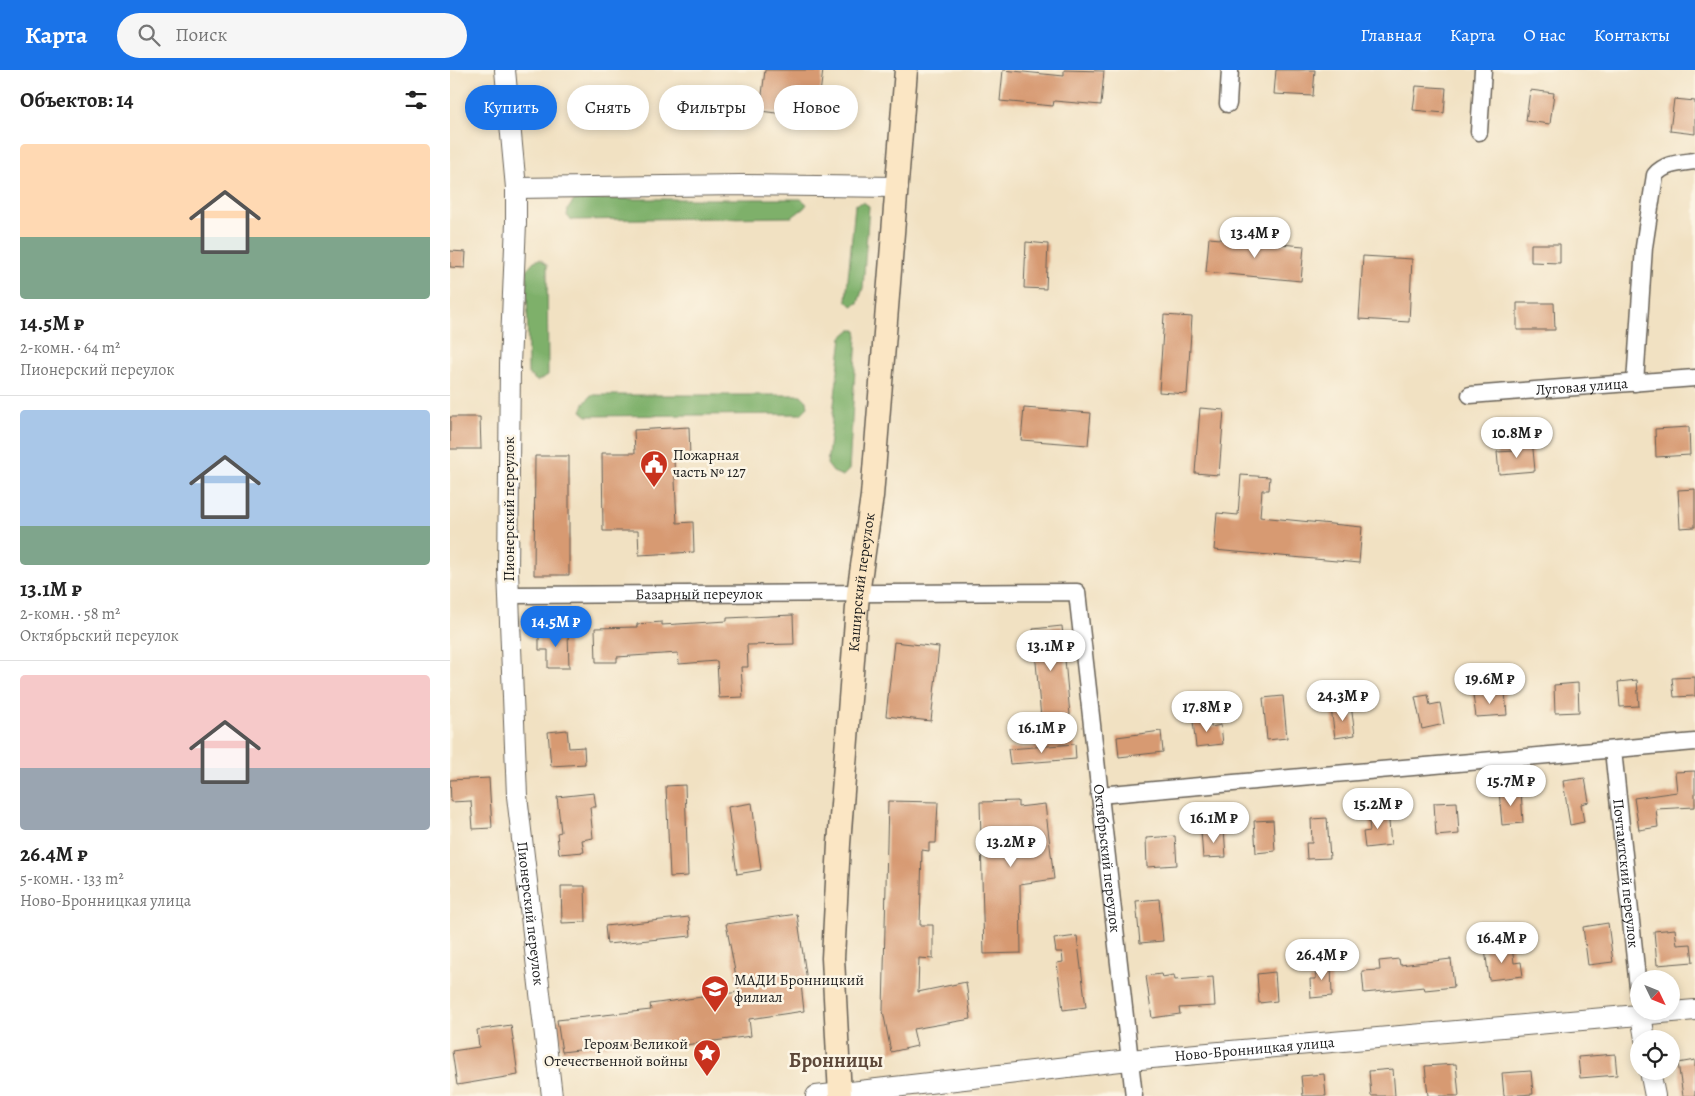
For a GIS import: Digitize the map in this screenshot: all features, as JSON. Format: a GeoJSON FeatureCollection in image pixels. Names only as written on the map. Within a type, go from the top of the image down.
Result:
{"type":"FeatureCollection","features":[{"type":"Feature","properties":{"kind":"main road","name":"Каширский переулок"},"geometry":{"type":"LineString","coordinates":[[839,1095],[833,958],[839,844],[858,594],[872,496],[906,70]]}},
{"type":"Feature","properties":{"kind":"street","name":"Пионерский переулок"},"geometry":{"type":"LineString","coordinates":[[505,70],[516,188],[510,365],[508,572],[517,796],[552,1096]]}},
{"type":"Feature","properties":{"kind":"street"},"geometry":{"type":"LineString","coordinates":[[1228,104],[1230,70]]}},
{"type":"Feature","properties":{"kind":"street"},"geometry":{"type":"LineString","coordinates":[[1479,132],[1483,70]]}},
{"type":"Feature","properties":{"kind":"street"},"geometry":{"type":"LineString","coordinates":[[1635,383],[1644,247],[1655,175],[1660,169],[1675,164],[1695,161]]}},
{"type":"Feature","properties":{"kind":"street"},"geometry":{"type":"LineString","coordinates":[[516,188],[741,185],[898,188]]}},
{"type":"Feature","properties":{"kind":"street","name":"Луговая улица"},"geometry":{"type":"LineString","coordinates":[[1470,395],[1695,378]]}},
{"type":"Feature","properties":{"kind":"street","name":"Базарный переулок"},"geometry":{"type":"LineString","coordinates":[[509,595],[1077,592]]}},
{"type":"Feature","properties":{"kind":"street","name":"Октябрьский переулок"},"geometry":{"type":"LineString","coordinates":[[1077,592],[1134,1096]]}},
{"type":"Feature","properties":{"kind":"street"},"geometry":{"type":"LineString","coordinates":[[1100,795],[1695,742]]}},
{"type":"Feature","properties":{"kind":"street","name":"Почтамтский переулок"},"geometry":{"type":"LineString","coordinates":[[1613,750],[1636,970]]}},
{"type":"Feature","properties":{"kind":"street","name":"Ново-Бронницкая улица"},"geometry":{"type":"LineString","coordinates":[[816,1096],[839,1095],[1129,1060],[1630,1009]]}},
{"type":"Feature","properties":{"kind":"street","name":"Ново-Бронницкая улица"},"geometry":{"type":"LineString","coordinates":[[1680,1009],[1695,1010]]}},
{"type":"Feature","properties":{"kind":"street"},"geometry":{"type":"LineString","coordinates":[[1652,1080],[1655,1096]]}},
{"type":"Feature","properties":{"kind":"green space"},"geometry":{"type":"Polygon","coordinates":[[[575,199],[801,199],[807,204],[792,217],[572,220],[567,216],[568,209],[575,199]]]}},
{"type":"Feature","properties":{"kind":"green space"},"geometry":{"type":"Polygon","coordinates":[[[863,202],[869,206],[863,288],[858,303],[852,306],[846,300],[855,205],[863,202]]]}},
{"type":"Feature","properties":{"kind":"green space"},"geometry":{"type":"Polygon","coordinates":[[[540,259],[547,265],[548,375],[537,381],[528,374],[527,269],[534,261],[540,259]]]}},
{"type":"Feature","properties":{"kind":"green space"},"geometry":{"type":"Polygon","coordinates":[[[850,330],[856,330],[857,336],[849,470],[843,476],[833,472],[827,464],[842,337],[850,330]]]}},
{"type":"Feature","properties":{"kind":"green space"},"geometry":{"type":"Polygon","coordinates":[[[591,395],[801,395],[807,401],[808,407],[801,414],[587,416],[581,411],[591,395]]]}},
{"type":"Feature","properties":{"kind":"building"},"geometry":{"type":"Polygon","coordinates":[[[765,70],[823,70],[821,85],[774,85],[774,113],[764,111],[765,70]]]}},
{"type":"Feature","properties":{"kind":"building"},"geometry":{"type":"Polygon","coordinates":[[[1003,70],[1064,76],[1064,70],[1104,71],[1101,105],[1054,101],[1053,106],[1000,101],[1003,70]]]}},
{"type":"Feature","properties":{"kind":"building"},"geometry":{"type":"Polygon","coordinates":[[[1276,70],[1315,70],[1313,96],[1274,94],[1276,70]]]}},
{"type":"Feature","properties":{"kind":"building"},"geometry":{"type":"Polygon","coordinates":[[[1416,86],[1446,88],[1444,113],[1413,110],[1416,86]]]}},
{"type":"Feature","properties":{"kind":"building"},"geometry":{"type":"Polygon","coordinates":[[[1530,90],[1554,93],[1550,124],[1526,121],[1530,90]]]}},
{"type":"Feature","properties":{"kind":"building"},"geometry":{"type":"Polygon","coordinates":[[[1674,99],[1695,101],[1695,134],[1670,131],[1674,99]]]}},
{"type":"Feature","properties":{"kind":"building"},"geometry":{"type":"Polygon","coordinates":[[[1209,238],[1304,246],[1301,281],[1206,272],[1209,238]]]}},
{"type":"Feature","properties":{"kind":"building"},"geometry":{"type":"Polygon","coordinates":[[[1026,242],[1048,244],[1046,289],[1024,288],[1026,242]]]}},
{"type":"Feature","properties":{"kind":"building"},"geometry":{"type":"Polygon","coordinates":[[[1531,244],[1560,244],[1560,263],[1531,262],[1531,244]]]}},
{"type":"Feature","properties":{"kind":"building"},"geometry":{"type":"Polygon","coordinates":[[[450,251],[466,252],[465,268],[450,267],[450,251]]]}},
{"type":"Feature","properties":{"kind":"building"},"geometry":{"type":"Polygon","coordinates":[[[1363,256],[1412,259],[1409,322],[1359,319],[1363,256]]]}},
{"type":"Feature","properties":{"kind":"building"},"geometry":{"type":"Polygon","coordinates":[[[1517,303],[1554,303],[1555,330],[1517,330],[1517,303]]]}},
{"type":"Feature","properties":{"kind":"building"},"geometry":{"type":"Polygon","coordinates":[[[1164,315],[1192,317],[1187,394],[1159,392],[1164,315]]]}},
{"type":"Feature","properties":{"kind":"building"},"geometry":{"type":"Polygon","coordinates":[[[1024,408],[1091,413],[1088,445],[1021,440],[1024,408]]]}},
{"type":"Feature","properties":{"kind":"building"},"geometry":{"type":"Polygon","coordinates":[[[1200,408],[1224,410],[1219,475],[1195,473],[1200,408]]]}},
{"type":"Feature","properties":{"kind":"building"},"geometry":{"type":"Polygon","coordinates":[[[450,417],[480,417],[481,449],[450,449],[450,417]]]}},
{"type":"Feature","properties":{"kind":"building"},"geometry":{"type":"Polygon","coordinates":[[[689,427],[690,458],[674,459],[677,523],[693,522],[694,552],[639,555],[638,531],[603,531],[602,453],[635,453],[634,430],[689,427]]]}},
{"type":"Feature","properties":{"kind":"building"},"geometry":{"type":"Polygon","coordinates":[[[1689,427],[1690,455],[1656,457],[1655,429],[1689,427]]]}},
{"type":"Feature","properties":{"kind":"building"},"geometry":{"type":"Polygon","coordinates":[[[1532,439],[1535,471],[1499,474],[1497,452],[1515,451],[1514,441],[1532,439]]]}},
{"type":"Feature","properties":{"kind":"building"},"geometry":{"type":"Polygon","coordinates":[[[535,456],[569,456],[569,575],[534,575],[535,456]]]}},
{"type":"Feature","properties":{"kind":"building"},"geometry":{"type":"Polygon","coordinates":[[[1241,475],[1270,477],[1269,490],[1262,490],[1260,517],[1362,527],[1359,563],[1214,550],[1217,513],[1238,515],[1241,475]]]}},
{"type":"Feature","properties":{"kind":"building"},"geometry":{"type":"Polygon","coordinates":[[[1695,489],[1695,527],[1680,528],[1678,490],[1695,489]]]}},
{"type":"Feature","properties":{"kind":"building"},"geometry":{"type":"Polygon","coordinates":[[[793,615],[794,644],[747,645],[748,667],[741,667],[743,697],[719,698],[717,661],[679,664],[678,653],[617,657],[617,662],[596,662],[595,628],[637,627],[637,624],[662,622],[662,625],[727,621],[727,618],[793,615]]]}},
{"type":"Feature","properties":{"kind":"building"},"geometry":{"type":"Polygon","coordinates":[[[1062,626],[1070,715],[1041,718],[1033,629],[1062,626]]]}},
{"type":"Feature","properties":{"kind":"building"},"geometry":{"type":"Polygon","coordinates":[[[568,631],[569,668],[548,668],[548,650],[539,650],[539,632],[568,631]]]}},
{"type":"Feature","properties":{"kind":"building"},"geometry":{"type":"Polygon","coordinates":[[[894,642],[939,647],[931,721],[886,716],[894,642]]]}},
{"type":"Feature","properties":{"kind":"building"},"geometry":{"type":"Polygon","coordinates":[[[1695,677],[1695,696],[1674,697],[1672,678],[1695,677]]]}},
{"type":"Feature","properties":{"kind":"building"},"geometry":{"type":"Polygon","coordinates":[[[1637,680],[1639,706],[1620,707],[1618,682],[1637,680]]]}},
{"type":"Feature","properties":{"kind":"building"},"geometry":{"type":"Polygon","coordinates":[[[1578,683],[1579,712],[1555,713],[1554,685],[1578,683]]]}},
{"type":"Feature","properties":{"kind":"building"},"geometry":{"type":"Polygon","coordinates":[[[1505,692],[1507,715],[1476,717],[1473,695],[1505,692]]]}},
{"type":"Feature","properties":{"kind":"building"},"geometry":{"type":"Polygon","coordinates":[[[1428,695],[1430,705],[1440,703],[1444,724],[1422,729],[1415,697],[1428,695]]]}},
{"type":"Feature","properties":{"kind":"building"},"geometry":{"type":"Polygon","coordinates":[[[1283,696],[1287,738],[1267,740],[1263,698],[1283,696]]]}},
{"type":"Feature","properties":{"kind":"building"},"geometry":{"type":"Polygon","coordinates":[[[1351,705],[1355,735],[1335,738],[1331,708],[1351,705]]]}},
{"type":"Feature","properties":{"kind":"building"},"geometry":{"type":"Polygon","coordinates":[[[1210,718],[1211,727],[1221,725],[1223,744],[1196,747],[1193,721],[1210,718]]]}},
{"type":"Feature","properties":{"kind":"building"},"geometry":{"type":"Polygon","coordinates":[[[567,730],[569,748],[584,747],[585,764],[551,766],[548,732],[567,730]]]}},
{"type":"Feature","properties":{"kind":"building"},"geometry":{"type":"Polygon","coordinates":[[[1161,731],[1163,752],[1119,757],[1117,737],[1161,731]]]}},
{"type":"Feature","properties":{"kind":"building"},"geometry":{"type":"Polygon","coordinates":[[[1075,744],[1076,759],[1010,764],[1008,749],[1075,744]]]}},
{"type":"Feature","properties":{"kind":"building"},"geometry":{"type":"Polygon","coordinates":[[[1695,771],[1695,807],[1656,809],[1658,827],[1639,830],[1634,798],[1677,792],[1675,772],[1695,771]]]}},
{"type":"Feature","properties":{"kind":"building"},"geometry":{"type":"Polygon","coordinates":[[[489,778],[492,828],[473,829],[471,801],[451,802],[450,780],[489,778]]]}},
{"type":"Feature","properties":{"kind":"building"},"geometry":{"type":"Polygon","coordinates":[[[1585,778],[1589,802],[1581,804],[1584,822],[1570,825],[1563,781],[1585,778]]]}},
{"type":"Feature","properties":{"kind":"building"},"geometry":{"type":"Polygon","coordinates":[[[685,785],[688,876],[670,877],[666,786],[685,785]]]}},
{"type":"Feature","properties":{"kind":"building"},"geometry":{"type":"Polygon","coordinates":[[[1521,790],[1523,823],[1502,825],[1499,791],[1521,790]]]}},
{"type":"Feature","properties":{"kind":"building"},"geometry":{"type":"Polygon","coordinates":[[[594,793],[596,807],[590,807],[593,838],[582,840],[584,852],[559,854],[557,833],[561,832],[557,797],[594,793]]]}},
{"type":"Feature","properties":{"kind":"building"},"geometry":{"type":"Polygon","coordinates":[[[888,801],[938,802],[936,843],[929,843],[929,851],[922,850],[920,925],[933,925],[933,959],[919,958],[918,992],[966,982],[971,1019],[913,1029],[917,1046],[891,1052],[883,1011],[888,801]]]}},
{"type":"Feature","properties":{"kind":"building"},"geometry":{"type":"Polygon","coordinates":[[[1018,801],[1018,807],[1045,804],[1054,879],[1020,884],[1021,953],[984,954],[980,802],[1018,801]]]}},
{"type":"Feature","properties":{"kind":"building"},"geometry":{"type":"Polygon","coordinates":[[[1457,802],[1459,834],[1436,836],[1434,803],[1457,802]]]}},
{"type":"Feature","properties":{"kind":"building"},"geometry":{"type":"Polygon","coordinates":[[[752,803],[761,870],[737,874],[728,807],[752,803]]]}},
{"type":"Feature","properties":{"kind":"building"},"geometry":{"type":"Polygon","coordinates":[[[1388,810],[1391,845],[1365,848],[1363,832],[1370,831],[1368,812],[1388,810]]]}},
{"type":"Feature","properties":{"kind":"building"},"geometry":{"type":"Polygon","coordinates":[[[1327,818],[1330,858],[1307,859],[1306,843],[1312,843],[1311,819],[1327,818]]]}},
{"type":"Feature","properties":{"kind":"building"},"geometry":{"type":"Polygon","coordinates":[[[1273,820],[1275,851],[1256,853],[1254,821],[1273,820]]]}},
{"type":"Feature","properties":{"kind":"building"},"geometry":{"type":"Polygon","coordinates":[[[1224,829],[1226,857],[1203,858],[1201,831],[1224,829]]]}},
{"type":"Feature","properties":{"kind":"building"},"geometry":{"type":"Polygon","coordinates":[[[1175,836],[1177,865],[1147,867],[1146,838],[1175,836]]]}},
{"type":"Feature","properties":{"kind":"building"},"geometry":{"type":"Polygon","coordinates":[[[561,886],[585,886],[586,922],[562,923],[561,886]]]}},
{"type":"Feature","properties":{"kind":"building"},"geometry":{"type":"Polygon","coordinates":[[[1159,899],[1163,941],[1140,943],[1136,901],[1159,899]]]}},
{"type":"Feature","properties":{"kind":"building"},"geometry":{"type":"Polygon","coordinates":[[[797,914],[807,981],[801,984],[804,1011],[749,1019],[751,1036],[656,1049],[655,1041],[562,1052],[557,1020],[651,1010],[650,1004],[739,992],[726,924],[797,914]]]}},
{"type":"Feature","properties":{"kind":"building"},"geometry":{"type":"Polygon","coordinates":[[[689,917],[691,936],[607,944],[605,926],[689,917]]]}},
{"type":"Feature","properties":{"kind":"building"},"geometry":{"type":"Polygon","coordinates":[[[1608,923],[1613,962],[1588,965],[1583,927],[1608,923]]]}},
{"type":"Feature","properties":{"kind":"building"},"geometry":{"type":"Polygon","coordinates":[[[1675,929],[1677,945],[1691,944],[1693,962],[1657,965],[1654,931],[1675,929]]]}},
{"type":"Feature","properties":{"kind":"building"},"geometry":{"type":"Polygon","coordinates":[[[1077,936],[1086,1007],[1063,1010],[1057,963],[1063,962],[1062,952],[1056,952],[1054,939],[1077,936]]]}},
{"type":"Feature","properties":{"kind":"building"},"geometry":{"type":"Polygon","coordinates":[[[1512,946],[1514,963],[1521,962],[1523,976],[1489,980],[1485,949],[1512,946]]]}},
{"type":"Feature","properties":{"kind":"building"},"geometry":{"type":"Polygon","coordinates":[[[1399,959],[1400,965],[1451,959],[1454,987],[1425,990],[1424,987],[1364,993],[1362,971],[1380,970],[1379,961],[1399,959]]]}},
{"type":"Feature","properties":{"kind":"building"},"geometry":{"type":"Polygon","coordinates":[[[1315,963],[1331,963],[1332,996],[1311,998],[1310,979],[1316,979],[1315,963]]]}},
{"type":"Feature","properties":{"kind":"building"},"geometry":{"type":"Polygon","coordinates":[[[1275,972],[1277,1001],[1259,1003],[1257,974],[1275,972]]]}},
{"type":"Feature","properties":{"kind":"building"},"geometry":{"type":"Polygon","coordinates":[[[1161,974],[1162,977],[1174,975],[1175,980],[1213,977],[1215,1006],[1179,1008],[1180,1014],[1152,1018],[1146,976],[1161,974]]]}},
{"type":"Feature","properties":{"kind":"building"},"geometry":{"type":"Polygon","coordinates":[[[511,1025],[518,1075],[457,1085],[452,1051],[479,1047],[477,1030],[511,1025]]]}},
{"type":"Feature","properties":{"kind":"building"},"geometry":{"type":"Polygon","coordinates":[[[1615,1054],[1617,1075],[1580,1078],[1578,1057],[1615,1054]]]}},
{"type":"Feature","properties":{"kind":"building"},"geometry":{"type":"Polygon","coordinates":[[[1695,1060],[1695,1096],[1683,1096],[1680,1063],[1695,1060]]]}},
{"type":"Feature","properties":{"kind":"building"},"geometry":{"type":"Polygon","coordinates":[[[1456,1064],[1459,1096],[1428,1096],[1425,1066],[1456,1064]]]}},
{"type":"Feature","properties":{"kind":"building"},"geometry":{"type":"Polygon","coordinates":[[[1393,1069],[1395,1096],[1371,1096],[1369,1071],[1393,1069]]]}},
{"type":"Feature","properties":{"kind":"building"},"geometry":{"type":"Polygon","coordinates":[[[1531,1071],[1533,1094],[1504,1096],[1502,1073],[1531,1071]]]}},
{"type":"Feature","properties":{"kind":"building"},"geometry":{"type":"Polygon","coordinates":[[[1324,1074],[1326,1096],[1303,1096],[1301,1076],[1324,1074]]]}},
{"type":"Feature","properties":{"kind":"place","name":"Пожарная часть № 127"},"geometry":{"type":"Point","coordinates":[654,488]}},
{"type":"Feature","properties":{"kind":"place","name":"МАДИ Бронницкий филиал"},"geometry":{"type":"Point","coordinates":[715,1013]}},
{"type":"Feature","properties":{"kind":"place","name":"Героям Великой Отечественной войны"},"geometry":{"type":"Point","coordinates":[707,1077]}},
{"type":"Feature","properties":{"kind":"district","name":"Бронницы"},"geometry":{"type":"Point","coordinates":[836,1060]}}]}
